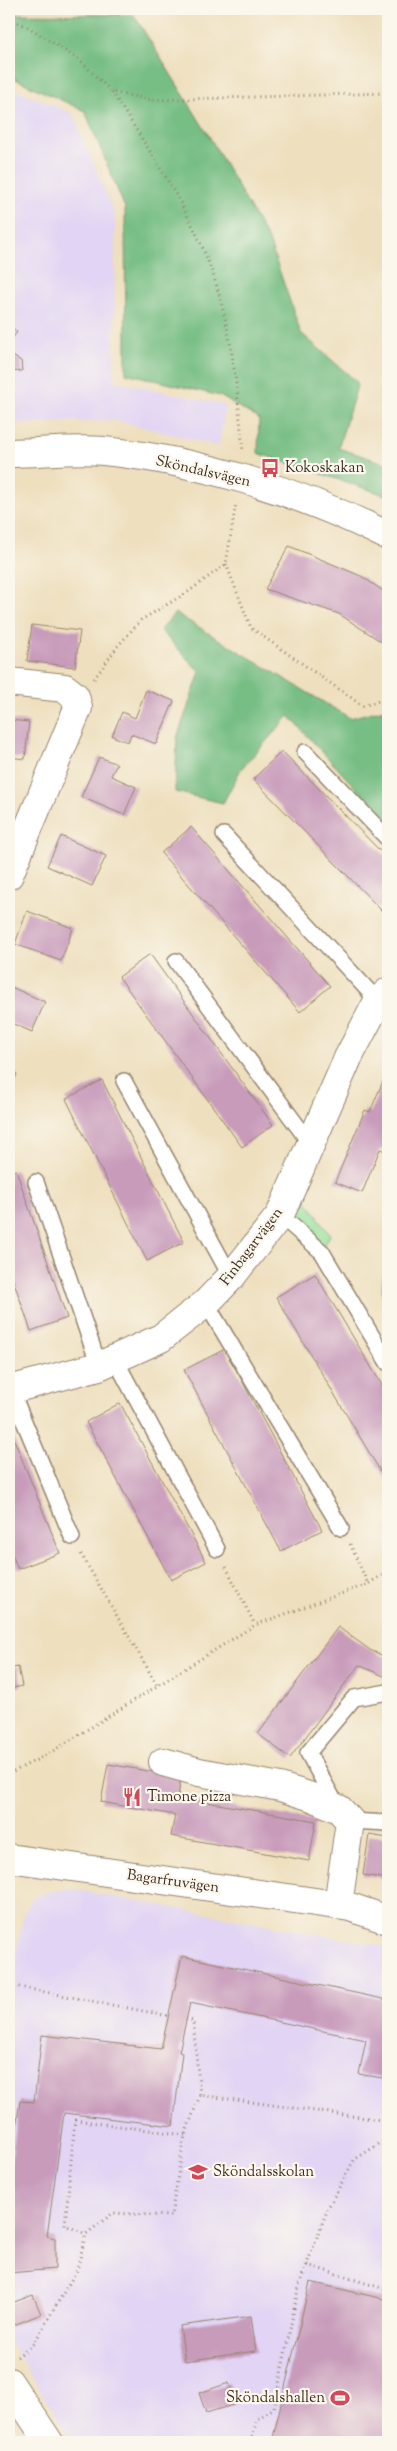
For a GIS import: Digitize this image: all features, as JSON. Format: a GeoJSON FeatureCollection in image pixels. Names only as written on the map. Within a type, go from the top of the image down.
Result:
{"type":"FeatureCollection","features":[{"type":"Feature","properties":{"kind":"street","name":"Sköndalsvägen"},"geometry":{"type":"LineString","coordinates":[[9,453],[103,451],[180,464],[240,479],[301,498],[388,536]]}},
{"type":"Feature","properties":{"kind":"street"},"geometry":{"type":"LineString","coordinates":[[9,682],[64,688],[75,696],[78,708],[9,875]]}},
{"type":"Feature","properties":{"kind":"street","name":"Finbagarvägen"},"geometry":{"type":"LineString","coordinates":[[10,1390],[107,1363],[161,1338],[206,1302],[231,1278],[280,1215],[348,1058],[383,997]]}},
{"type":"Feature","properties":{"kind":"street"},"geometry":{"type":"LineString","coordinates":[[163,1762],[199,1772],[280,1787],[312,1797],[344,1815],[338,1905]]}},
{"type":"Feature","properties":{"kind":"street","name":"Bagarfruvägen"},"geometry":{"type":"LineString","coordinates":[[9,1858],[338,1905],[388,1920]]}},
{"type":"Feature","properties":{"kind":"street"},"geometry":{"type":"LineString","coordinates":[[11,2371],[49,2442]]}},
{"type":"Feature","properties":{"kind":"lane"},"geometry":{"type":"LineString","coordinates":[[304,752],[388,839]]}},
{"type":"Feature","properties":{"kind":"lane"},"geometry":{"type":"LineString","coordinates":[[224,835],[383,997]]}},
{"type":"Feature","properties":{"kind":"lane"},"geometry":{"type":"LineString","coordinates":[[176,961],[310,1143]]}},
{"type":"Feature","properties":{"kind":"lane"},"geometry":{"type":"LineString","coordinates":[[124,1081],[231,1278]]}},
{"type":"Feature","properties":{"kind":"lane"},"geometry":{"type":"LineString","coordinates":[[36,1182],[107,1363],[217,1549]]}},
{"type":"Feature","properties":{"kind":"lane"},"geometry":{"type":"LineString","coordinates":[[280,1215],[322,1252],[388,1363]]}},
{"type":"Feature","properties":{"kind":"lane"},"geometry":{"type":"LineString","coordinates":[[206,1302],[341,1528]]}},
{"type":"Feature","properties":{"kind":"lane"},"geometry":{"type":"LineString","coordinates":[[10,1390],[72,1538]]}},
{"type":"Feature","properties":{"kind":"lane"},"geometry":{"type":"LineString","coordinates":[[388,1692],[354,1698],[308,1753],[344,1815],[388,1823]]}},
{"type":"Feature","properties":{"kind":"path"},"geometry":{"type":"LineString","coordinates":[[9,18],[78,59],[112,92],[194,230],[217,287],[230,348],[244,461],[226,564],[251,628],[363,706],[388,698]]}},
{"type":"Feature","properties":{"kind":"path"},"geometry":{"type":"LineString","coordinates":[[112,92],[152,100],[388,93]]}},
{"type":"Feature","properties":{"kind":"path"},"geometry":{"type":"LineString","coordinates":[[75,696],[99,674],[117,647],[141,620],[188,592],[226,564]]}},
{"type":"Feature","properties":{"kind":"path"},"geometry":{"type":"LineString","coordinates":[[341,1528],[353,1549],[368,1584]]}},
{"type":"Feature","properties":{"kind":"path"},"geometry":{"type":"LineString","coordinates":[[72,1538],[157,1685]]}},
{"type":"Feature","properties":{"kind":"path"},"geometry":{"type":"LineString","coordinates":[[217,1549],[254,1625]]}},
{"type":"Feature","properties":{"kind":"path"},"geometry":{"type":"LineString","coordinates":[[9,1772],[48,1754],[254,1625],[368,1584],[388,1571]]}},
{"type":"Feature","properties":{"kind":"path"},"geometry":{"type":"LineString","coordinates":[[9,1985],[169,2016]]}},
{"type":"Feature","properties":{"kind":"path"},"geometry":{"type":"LineString","coordinates":[[11,2371],[34,2342],[77,2270],[86,2234],[113,2213],[171,2216],[185,2135],[200,2095],[193,2021],[186,2020]]}},
{"type":"Feature","properties":{"kind":"path"},"geometry":{"type":"LineString","coordinates":[[200,2095],[388,2121]]}},
{"type":"Feature","properties":{"kind":"path"},"geometry":{"type":"LineString","coordinates":[[86,2234],[65,2226],[75,2120],[185,2135]]}},
{"type":"Feature","properties":{"kind":"path"},"geometry":{"type":"LineString","coordinates":[[251,2442],[256,2419],[274,2408],[299,2285],[328,2208],[354,2160],[388,2138]]}},
{"type":"Feature","properties":{"kind":"path"},"geometry":{"type":"LineString","coordinates":[[307,2265],[387,2289],[388,2280]]}},
{"type":"Feature","properties":{"kind":"shaded area"},"geometry":{"type":"Polygon","coordinates":[[[9,87],[72,113],[115,215],[114,381],[225,405],[219,446],[114,420],[9,424],[9,87]]]}},
{"type":"Feature","properties":{"kind":"shaded area","name":"Sköndalsskolan"},"geometry":{"type":"Polygon","coordinates":[[[70,1889],[388,1947],[388,2442],[73,2442],[12,2346],[9,2339],[9,2005],[18,1942],[25,1911],[33,1898],[52,1891],[70,1889]]]}},
{"type":"Feature","properties":{"kind":"green space"},"geometry":{"type":"Polygon","coordinates":[[[9,14],[134,15],[209,136],[269,241],[301,333],[358,383],[338,448],[388,464],[388,496],[258,453],[259,419],[220,396],[126,373],[125,208],[85,111],[9,76],[9,14]]]}},
{"type":"Feature","properties":{"kind":"green space"},"geometry":{"type":"Polygon","coordinates":[[[175,613],[350,718],[388,708],[388,823],[289,716],[241,769],[223,803],[175,792],[177,738],[200,672],[160,630],[175,613]]]}},
{"type":"Feature","properties":{"kind":"green space"},"geometry":{"type":"Polygon","coordinates":[[[297,1186],[330,1235],[323,1248],[286,1216],[297,1186]]]}},
{"type":"Feature","properties":{"kind":"green space"},"geometry":{"type":"Polygon","coordinates":[[[388,1261],[388,1315],[385,1309],[382,1288],[388,1261]]]}},
{"type":"Feature","properties":{"kind":"building"},"geometry":{"type":"Polygon","coordinates":[[[9,325],[17,332],[9,343],[9,325]]]}},
{"type":"Feature","properties":{"kind":"building"},"geometry":{"type":"Polygon","coordinates":[[[9,354],[21,361],[22,371],[9,372],[9,354]]]}},
{"type":"Feature","properties":{"kind":"building"},"geometry":{"type":"Polygon","coordinates":[[[289,546],[361,576],[388,594],[388,646],[339,614],[265,589],[289,546]]]}},
{"type":"Feature","properties":{"kind":"building"},"geometry":{"type":"Polygon","coordinates":[[[32,625],[80,631],[75,667],[27,661],[32,625]]]}},
{"type":"Feature","properties":{"kind":"building"},"geometry":{"type":"Polygon","coordinates":[[[146,690],[174,701],[156,744],[131,734],[128,742],[112,736],[122,712],[135,718],[146,690]]]}},
{"type":"Feature","properties":{"kind":"building"},"geometry":{"type":"Polygon","coordinates":[[[9,720],[29,722],[25,759],[9,757],[9,720]]]}},
{"type":"Feature","properties":{"kind":"building"},"geometry":{"type":"Polygon","coordinates":[[[282,751],[388,859],[388,905],[382,911],[253,779],[282,751]]]}},
{"type":"Feature","properties":{"kind":"building"},"geometry":{"type":"Polygon","coordinates":[[[99,757],[117,764],[111,776],[136,787],[124,815],[81,797],[99,757]]]}},
{"type":"Feature","properties":{"kind":"building"},"geometry":{"type":"Polygon","coordinates":[[[191,827],[330,986],[300,1012],[161,853],[191,827]]]}},
{"type":"Feature","properties":{"kind":"building"},"geometry":{"type":"Polygon","coordinates":[[[61,836],[106,856],[92,886],[47,866],[61,836]]]}},
{"type":"Feature","properties":{"kind":"building"},"geometry":{"type":"Polygon","coordinates":[[[27,911],[73,928],[61,961],[15,944],[27,911]]]}},
{"type":"Feature","properties":{"kind":"building"},"geometry":{"type":"Polygon","coordinates":[[[150,954],[273,1125],[242,1147],[119,977],[150,954]]]}},
{"type":"Feature","properties":{"kind":"building"},"geometry":{"type":"Polygon","coordinates":[[[9,986],[45,1002],[32,1032],[9,1022],[9,986]]]}},
{"type":"Feature","properties":{"kind":"building"},"geometry":{"type":"Polygon","coordinates":[[[388,1069],[388,1152],[380,1149],[362,1193],[335,1182],[365,1110],[370,1112],[388,1069]]]}},
{"type":"Feature","properties":{"kind":"building"},"geometry":{"type":"Polygon","coordinates":[[[9,1071],[17,1074],[9,1094],[9,1071]]]}},
{"type":"Feature","properties":{"kind":"building"},"geometry":{"type":"Polygon","coordinates":[[[102,1080],[184,1242],[147,1261],[66,1099],[102,1080]]]}},
{"type":"Feature","properties":{"kind":"building"},"geometry":{"type":"Polygon","coordinates":[[[16,1170],[67,1318],[31,1331],[9,1268],[9,1172],[16,1170]]]}},
{"type":"Feature","properties":{"kind":"building"},"geometry":{"type":"Polygon","coordinates":[[[315,1274],[388,1395],[388,1484],[276,1297],[315,1274]]]}},
{"type":"Feature","properties":{"kind":"building"},"geometry":{"type":"Polygon","coordinates":[[[225,1349],[322,1530],[281,1551],[184,1370],[225,1349]]]}},
{"type":"Feature","properties":{"kind":"building"},"geometry":{"type":"Polygon","coordinates":[[[120,1403],[206,1562],[171,1580],[86,1422],[120,1403]]]}},
{"type":"Feature","properties":{"kind":"building"},"geometry":{"type":"Polygon","coordinates":[[[9,1432],[11,1432],[60,1553],[18,1569],[9,1547],[9,1432]]]}},
{"type":"Feature","properties":{"kind":"building"},"geometry":{"type":"Polygon","coordinates":[[[338,1627],[370,1650],[388,1658],[388,1678],[359,1665],[290,1758],[258,1734],[338,1627]]]}},
{"type":"Feature","properties":{"kind":"building"},"geometry":{"type":"Polygon","coordinates":[[[18,1667],[22,1686],[9,1689],[9,1669],[18,1667]]]}},
{"type":"Feature","properties":{"kind":"building"},"geometry":{"type":"Polygon","coordinates":[[[108,1764],[181,1777],[178,1797],[316,1821],[309,1861],[171,1836],[175,1815],[101,1802],[108,1764]]]}},
{"type":"Feature","properties":{"kind":"building"},"geometry":{"type":"Polygon","coordinates":[[[369,1835],[388,1838],[388,1879],[363,1875],[369,1835]]]}},
{"type":"Feature","properties":{"kind":"building"},"geometry":{"type":"Polygon","coordinates":[[[182,1956],[388,2000],[388,2079],[359,2074],[366,2040],[190,2003],[179,2052],[182,2053],[173,2126],[64,2113],[47,2236],[55,2238],[55,2269],[9,2273],[9,2174],[20,2101],[34,2102],[42,2035],[161,2049],[182,1956]]]}},
{"type":"Feature","properties":{"kind":"building"},"geometry":{"type":"Polygon","coordinates":[[[310,2282],[388,2300],[388,2442],[272,2442],[310,2282]]]}},
{"type":"Feature","properties":{"kind":"building"},"geometry":{"type":"Polygon","coordinates":[[[33,2295],[41,2314],[9,2327],[9,2304],[33,2295]]]}},
{"type":"Feature","properties":{"kind":"building"},"geometry":{"type":"Polygon","coordinates":[[[251,2316],[256,2351],[185,2361],[180,2326],[251,2316]]]}},
{"type":"Feature","properties":{"kind":"building"},"geometry":{"type":"Polygon","coordinates":[[[229,2383],[236,2404],[206,2413],[199,2393],[229,2383]]]}},
{"type":"Feature","properties":{"kind":"place","name":"Kokoskakan"},"geometry":{"type":"Point","coordinates":[270,468]}},
{"type":"Feature","properties":{"kind":"place","name":"Timone pizza"},"geometry":{"type":"Point","coordinates":[132,1797]}},
{"type":"Feature","properties":{"kind":"place","name":"Sköndalsskolan"},"geometry":{"type":"Point","coordinates":[198,2172]}},
{"type":"Feature","properties":{"kind":"place","name":"Sköndalshallen"},"geometry":{"type":"Point","coordinates":[340,2398]}}]}
